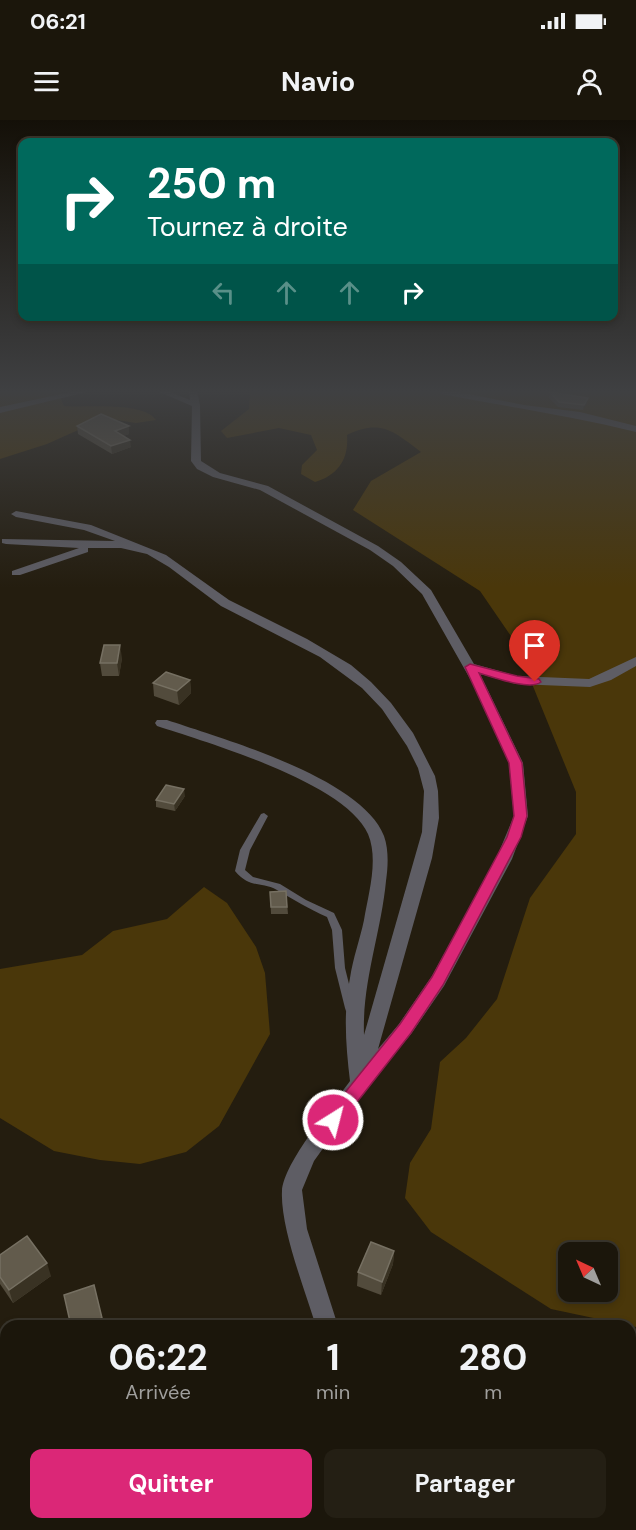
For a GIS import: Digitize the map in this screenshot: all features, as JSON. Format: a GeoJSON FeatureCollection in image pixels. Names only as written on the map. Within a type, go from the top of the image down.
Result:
{"type":"FeatureCollection","features":[{"type":"Feature","properties":{"kind":"street"},"geometry":{"type":"LineString","coordinates":[[196,457],[198,466],[210,473],[264,488],[340,528],[397,564],[426,592],[470,667],[516,763],[521,816],[504,859],[438,981],[405,1029],[357,1086],[306,1156],[292,1190],[297,1229],[325,1320]]}},
{"type":"Feature","properties":{"kind":"street"},"geometry":{"type":"LineString","coordinates":[[16,514],[112,536],[169,561],[224,602],[316,647],[344,664],[368,684],[392,711],[418,750],[431,790],[431,835],[357,1086]]}},
{"type":"Feature","properties":{"kind":"street"},"geometry":{"type":"LineString","coordinates":[[6,542],[135,547]]}},
{"type":"Feature","properties":{"kind":"street"},"geometry":{"type":"LineString","coordinates":[[16,573],[98,545]]}},
{"type":"Feature","properties":{"kind":"street"},"geometry":{"type":"LineString","coordinates":[[470,667],[516,680],[590,683],[636,661]]}},
{"type":"Feature","properties":{"kind":"street"},"geometry":{"type":"LineString","coordinates":[[162,723],[310,778],[364,818],[376,834],[380,865],[373,913],[358,979],[353,1022],[357,1086]]}},
{"type":"Feature","properties":{"kind":"lane"},"geometry":{"type":"LineString","coordinates":[[264,816],[245,850],[240,871],[250,880],[277,886],[331,915],[337,930],[340,968],[353,1022]]}},
{"type":"Feature","properties":{"kind":"shaded area"},"geometry":{"type":"Polygon","coordinates":[[[310,457],[345,457],[336,470],[315,482],[301,474],[302,465],[310,457]]]}},
{"type":"Feature","properties":{"kind":"shaded area"},"geometry":{"type":"Polygon","coordinates":[[[413,457],[636,457],[636,1320],[603,1320],[551,1309],[431,1232],[405,1198],[410,1163],[431,1129],[440,1062],[466,1038],[497,999],[530,898],[576,834],[576,792],[515,642],[480,591],[353,510],[371,481],[413,457]]]}},
{"type":"Feature","properties":{"kind":"shaded area"},"geometry":{"type":"Polygon","coordinates":[[[204,887],[227,903],[256,947],[265,973],[270,1034],[219,1126],[186,1152],[140,1164],[100,1160],[54,1151],[0,1118],[0,969],[82,955],[113,931],[167,919],[204,887]]]}},
{"type":"Feature","properties":{"kind":"building"},"geometry":{"type":"Polygon","coordinates":[[[104,645],[120,645],[117,663],[100,663],[104,645]]]}},
{"type":"Feature","properties":{"kind":"building"},"geometry":{"type":"Polygon","coordinates":[[[166,672],[190,680],[177,691],[153,683],[166,672]]]}},
{"type":"Feature","properties":{"kind":"building"},"geometry":{"type":"Polygon","coordinates":[[[166,785],[184,789],[174,804],[156,800],[166,785]]]}},
{"type":"Feature","properties":{"kind":"building"},"geometry":{"type":"Polygon","coordinates":[[[286,891],[287,907],[271,907],[270,892],[286,891]]]}},
{"type":"Feature","properties":{"kind":"building"},"geometry":{"type":"Polygon","coordinates":[[[27,1236],[47,1263],[9,1290],[0,1277],[0,1255],[27,1236]]]}},
{"type":"Feature","properties":{"kind":"building"},"geometry":{"type":"Polygon","coordinates":[[[371,1242],[394,1251],[382,1282],[358,1272],[371,1242]]]}},
{"type":"Feature","properties":{"kind":"building"},"geometry":{"type":"Polygon","coordinates":[[[94,1285],[102,1318],[70,1320],[64,1295],[94,1285]]]}},
{"type":"Feature","properties":{"kind":"route"},"geometry":{"type":"LineString","coordinates":[[333,1120],[357,1086],[405,1029],[438,981],[504,859],[521,816],[516,763],[470,667],[516,680],[535,682]]}}]}
